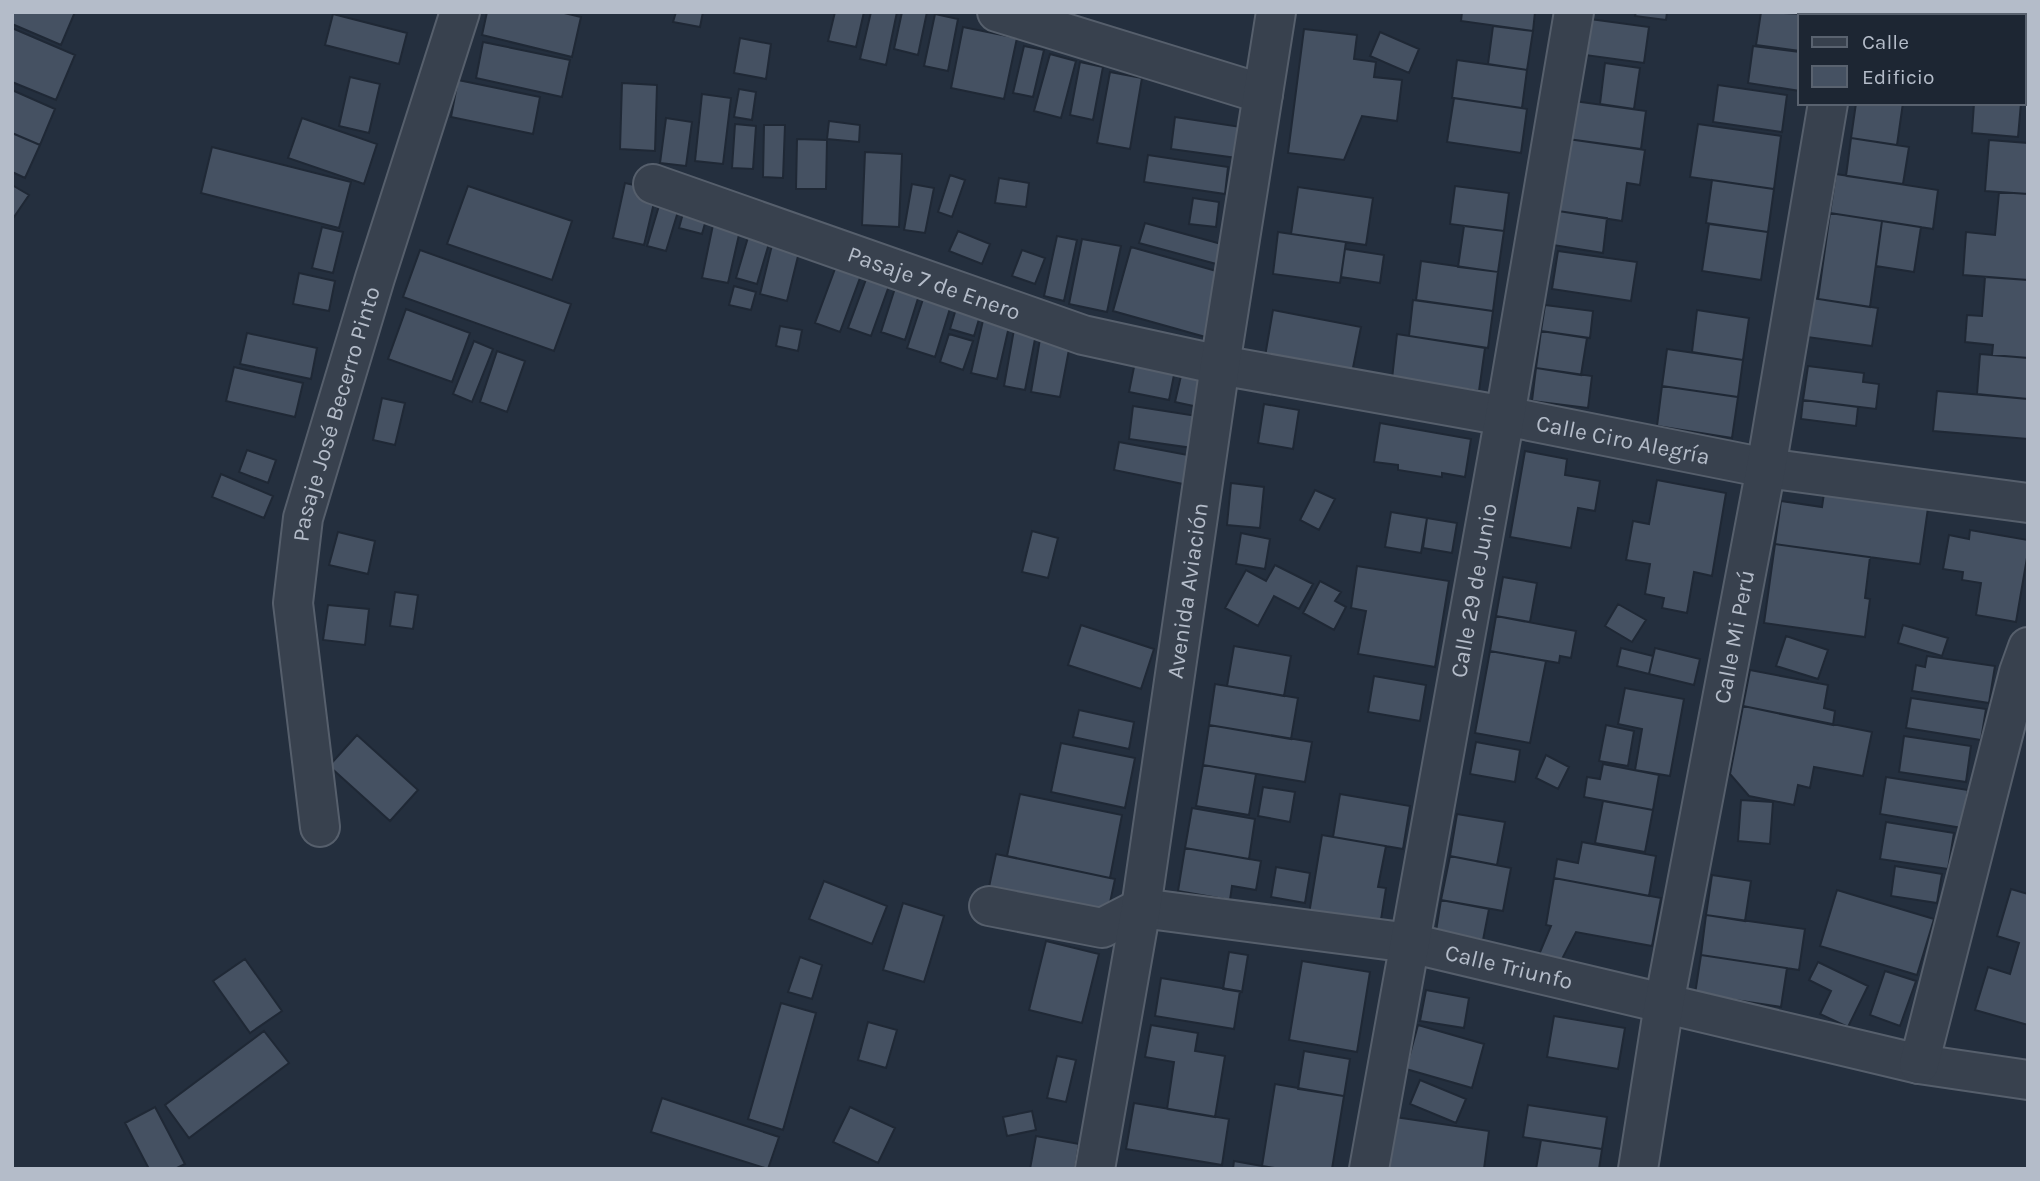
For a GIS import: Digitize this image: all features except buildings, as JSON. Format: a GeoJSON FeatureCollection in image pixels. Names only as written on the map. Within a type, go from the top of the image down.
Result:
{"type":"FeatureCollection","features":[{"type":"Feature","properties":{"kind":"street","name":"Pasaje José Becerro Pinto"},"geometry":{"type":"LineString","coordinates":[[320,827],[293,603],[303,518],[375,278],[460,12]]}},
{"type":"Feature","properties":{"kind":"street"},"geometry":{"type":"LineString","coordinates":[[997,12],[1263,94]]}},
{"type":"Feature","properties":{"kind":"street","name":"Avenida Aviación"},"geometry":{"type":"LineString","coordinates":[[1095,1169],[1140,908],[1220,365],[1276,12]]}},
{"type":"Feature","properties":{"kind":"street","name":"Calle 29 de Junio"},"geometry":{"type":"LineString","coordinates":[[1369,1169],[1505,416],[1574,12]]}},
{"type":"Feature","properties":{"kind":"street","name":"Calle Mi Perú"},"geometry":{"type":"LineString","coordinates":[[1638,1169],[1664,1004],[1766,468],[1828,105]]}},
{"type":"Feature","properties":{"kind":"street","name":"Pasaje 7 de Enero"},"geometry":{"type":"LineString","coordinates":[[653,184],[1083,335],[1220,365]]}},
{"type":"Feature","properties":{"kind":"street","name":"Calle Ciro Alegría"},"geometry":{"type":"LineString","coordinates":[[1220,365],[1505,416],[1766,468],[2028,503]]}},
{"type":"Feature","properties":{"kind":"street"},"geometry":{"type":"LineString","coordinates":[[1919,1064],[2019,672],[2028,647]]}},
{"type":"Feature","properties":{"kind":"street"},"geometry":{"type":"LineString","coordinates":[[989,906],[1102,928],[1140,908]]}},
{"type":"Feature","properties":{"kind":"street","name":"Calle Triunfo"},"geometry":{"type":"LineString","coordinates":[[1140,908],[1410,943],[1919,1064],[2028,1080]]}}]}
